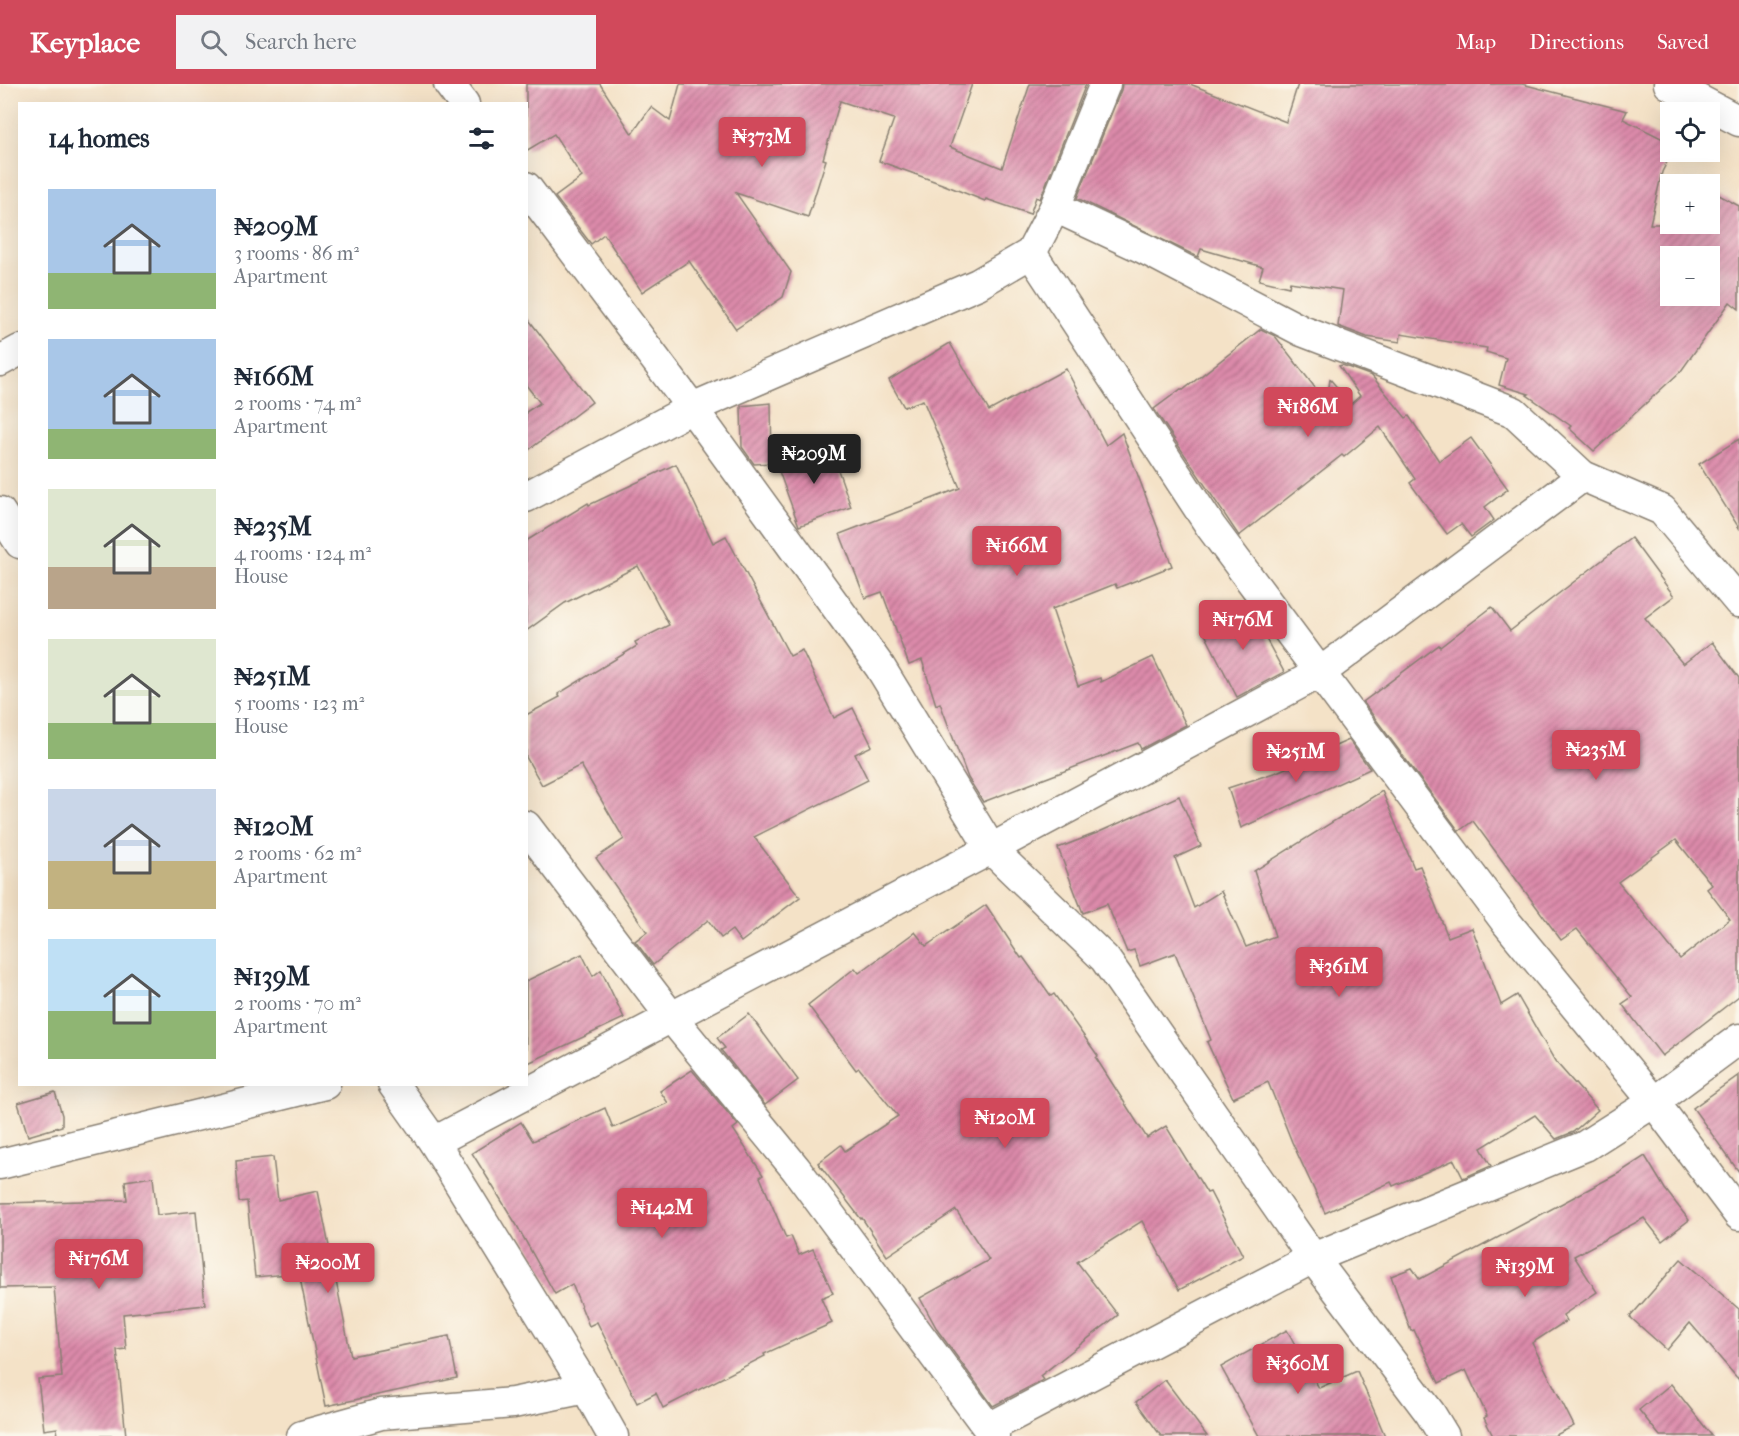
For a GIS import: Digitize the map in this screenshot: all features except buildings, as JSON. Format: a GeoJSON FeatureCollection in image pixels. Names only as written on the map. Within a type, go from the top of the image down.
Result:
{"type":"FeatureCollection","features":[{"type":"Feature","properties":{"kind":"street"},"geometry":{"type":"LineString","coordinates":[[449,84],[462,102]]}},
{"type":"Feature","properties":{"kind":"street"},"geometry":{"type":"LineString","coordinates":[[528,496],[692,408],[978,284],[1030,254],[1055,207],[1105,84]]}},
{"type":"Feature","properties":{"kind":"street"},"geometry":{"type":"LineString","coordinates":[[1669,84],[1739,121]]}},
{"type":"Feature","properties":{"kind":"street"},"geometry":{"type":"LineString","coordinates":[[528,190],[692,408],[880,667],[991,849],[1105,959],[1313,1258],[1430,1413],[1444,1436]]}},
{"type":"Feature","properties":{"kind":"street"},"geometry":{"type":"LineString","coordinates":[[1055,207],[1145,249],[1302,331],[1514,412],[1583,476],[1662,510],[1739,602]]}},
{"type":"Feature","properties":{"kind":"street"},"geometry":{"type":"LineString","coordinates":[[1030,254],[1211,527],[1506,922],[1654,1102],[1739,1215]]}},
{"type":"Feature","properties":{"kind":"street"},"geometry":{"type":"LineString","coordinates":[[0,361],[18,351]]}},
{"type":"Feature","properties":{"kind":"street"},"geometry":{"type":"LineString","coordinates":[[434,1142],[991,849],[1321,672],[1583,476]]}},
{"type":"Feature","properties":{"kind":"street"},"geometry":{"type":"LineString","coordinates":[[1,514],[18,540]]}},
{"type":"Feature","properties":{"kind":"street"},"geometry":{"type":"LineString","coordinates":[[528,829],[672,1018],[795,1170],[991,1432],[1313,1258],[1585,1146],[1654,1102],[1739,1039]]}},
{"type":"Feature","properties":{"kind":"street"},"geometry":{"type":"LineString","coordinates":[[0,1164],[317,1086]]}},
{"type":"Feature","properties":{"kind":"street"},"geometry":{"type":"LineString","coordinates":[[394,1086],[434,1142],[586,1388],[613,1436]]}},
{"type":"Feature","properties":{"kind":"street"},"geometry":{"type":"LineString","coordinates":[[302,1436],[381,1414],[513,1403],[586,1388]]}}]}
